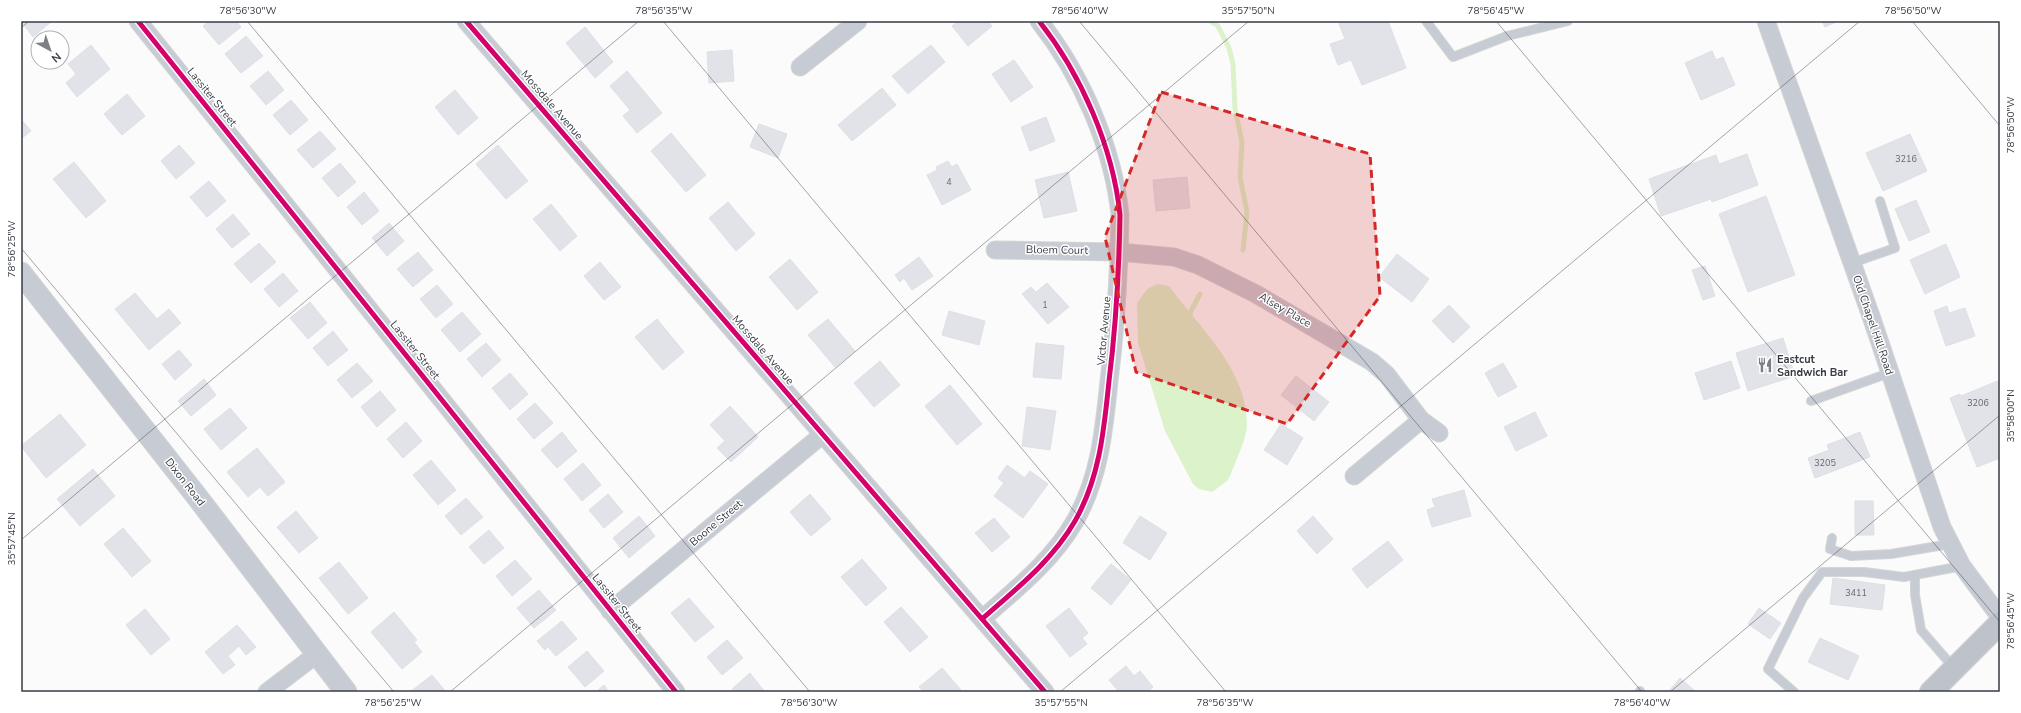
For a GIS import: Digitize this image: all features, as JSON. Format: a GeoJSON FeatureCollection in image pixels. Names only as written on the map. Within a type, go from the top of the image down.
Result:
{"type":"FeatureCollection","features":[{"type":"Feature","properties":{"kind":"main road"},"geometry":{"type":"LineString","coordinates":[[1931,692],[2000,623]]}},
{"type":"Feature","properties":{"kind":"street","name":"Lassiter Street"},"geometry":{"type":"LineString","coordinates":[[138,21],[676,692]]}},
{"type":"Feature","properties":{"kind":"street","name":"Mossdale Avenue"},"geometry":{"type":"LineString","coordinates":[[466,21],[1045,692]]}},
{"type":"Feature","properties":{"kind":"street"},"geometry":{"type":"LineString","coordinates":[[800,67],[858,21]]}},
{"type":"Feature","properties":{"kind":"street","name":"Victor Avenue"},"geometry":{"type":"LineString","coordinates":[[982,618],[1025,582],[1057,548],[1075,521],[1088,493],[1102,444],[1115,327],[1119,252],[1118,197],[1096,121],[1072,68],[1058,45],[1039,21]]}},
{"type":"Feature","properties":{"kind":"street","name":"Old Chapel Hill Road"},"geometry":{"type":"LineString","coordinates":[[1766,21],[1852,263],[1930,494],[1950,544],[1962,566],[2000,617]]}},
{"type":"Feature","properties":{"kind":"street","name":"Bloem Court"},"geometry":{"type":"LineString","coordinates":[[994,250],[1119,252]]}},
{"type":"Feature","properties":{"kind":"street","name":"Alsey Place"},"geometry":{"type":"LineString","coordinates":[[1119,252],[1174,257],[1198,265],[1256,294],[1372,362],[1387,375],[1421,420],[1439,433]]}},
{"type":"Feature","properties":{"kind":"street","name":"Dixon Road"},"geometry":{"type":"LineString","coordinates":[[21,273],[198,498],[346,692]]}},
{"type":"Feature","properties":{"kind":"street"},"geometry":{"type":"LineString","coordinates":[[1354,476],[1421,420]]}},
{"type":"Feature","properties":{"kind":"street","name":"Boone Street"},"geometry":{"type":"LineString","coordinates":[[610,610],[822,435]]}},
{"type":"Feature","properties":{"kind":"street"},"geometry":{"type":"LineString","coordinates":[[267,692],[317,654]]}},
{"type":"Feature","properties":{"kind":"lane"},"geometry":{"type":"LineString","coordinates":[[1426,21],[1453,57],[1508,36],[1568,21]]}},
{"type":"Feature","properties":{"kind":"lane"},"geometry":{"type":"LineString","coordinates":[[1852,263],[1895,248],[1880,201]]}},
{"type":"Feature","properties":{"kind":"lane"},"geometry":{"type":"LineString","coordinates":[[1811,401],[1890,373]]}},
{"type":"Feature","properties":{"kind":"lane"},"geometry":{"type":"LineString","coordinates":[[1832,538],[1830,549],[1851,556],[1891,554],[1950,544]]}},
{"type":"Feature","properties":{"kind":"lane"},"geometry":{"type":"LineString","coordinates":[[1794,692],[1768,669],[1803,598],[1822,572],[1864,572],[1904,577],[1962,566]]}},
{"type":"Feature","properties":{"kind":"lane"},"geometry":{"type":"LineString","coordinates":[[1915,575],[1915,595],[1921,630],[1954,669]]}},
{"type":"Feature","properties":{"kind":"highlighted area"},"geometry":{"type":"Polygon","coordinates":[[[1161,92],[1370,154],[1380,296],[1287,424],[1136,372],[1105,237],[1161,92]]]}},
{"type":"Feature","properties":{"kind":"shaded area"},"geometry":{"type":"Polygon","coordinates":[[[1158,284],[1169,286],[1207,333],[1230,367],[1239,385],[1245,404],[1247,430],[1241,449],[1227,481],[1212,492],[1199,489],[1193,484],[1165,431],[1138,343],[1137,303],[1147,289],[1158,284]]]}},
{"type":"Feature","properties":{"kind":"building"},"geometry":{"type":"Polygon","coordinates":[[[21,21],[52,21],[41,30],[30,30],[30,33],[21,21]]]}},
{"type":"Feature","properties":{"kind":"building"},"geometry":{"type":"Polygon","coordinates":[[[209,21],[236,21],[241,27],[219,45],[203,26],[209,21]]]}},
{"type":"Feature","properties":{"kind":"building"},"geometry":{"type":"Polygon","coordinates":[[[958,21],[988,21],[992,26],[968,46],[952,26],[958,21]]]}},
{"type":"Feature","properties":{"kind":"building"},"geometry":{"type":"Polygon","coordinates":[[[1338,21],[1388,21],[1406,68],[1362,85],[1351,60],[1338,65],[1330,44],[1345,39],[1338,21]]]}},
{"type":"Feature","properties":{"kind":"building"},"geometry":{"type":"Polygon","coordinates":[[[1822,21],[1838,21],[1825,27],[1822,21]]]}},
{"type":"Feature","properties":{"kind":"building"},"geometry":{"type":"Polygon","coordinates":[[[585,27],[613,62],[595,78],[566,43],[585,27]]]}},
{"type":"Feature","properties":{"kind":"building"},"geometry":{"type":"Polygon","coordinates":[[[246,36],[263,56],[241,73],[225,54],[246,36]]]}},
{"type":"Feature","properties":{"kind":"building"},"geometry":{"type":"Polygon","coordinates":[[[91,45],[110,69],[77,97],[66,83],[76,74],[70,66],[70,62],[91,45]]]}},
{"type":"Feature","properties":{"kind":"building"},"geometry":{"type":"Polygon","coordinates":[[[931,45],[945,62],[908,94],[892,76],[931,45]]]}},
{"type":"Feature","properties":{"kind":"building"},"geometry":{"type":"Polygon","coordinates":[[[732,50],[734,81],[709,83],[707,52],[732,50]]]}},
{"type":"Feature","properties":{"kind":"building"},"geometry":{"type":"Polygon","coordinates":[[[1712,51],[1716,60],[1723,57],[1735,85],[1701,100],[1685,63],[1712,51]]]}},
{"type":"Feature","properties":{"kind":"building"},"geometry":{"type":"Polygon","coordinates":[[[1014,60],[1033,87],[1011,102],[992,74],[1014,60]]]}},
{"type":"Feature","properties":{"kind":"building"},"geometry":{"type":"Polygon","coordinates":[[[268,71],[284,90],[266,105],[250,86],[268,71]]]}},
{"type":"Feature","properties":{"kind":"building"},"geometry":{"type":"Polygon","coordinates":[[[627,71],[662,113],[637,133],[623,116],[630,110],[610,86],[627,71]]]}},
{"type":"Feature","properties":{"kind":"building"},"geometry":{"type":"Polygon","coordinates":[[[882,88],[896,105],[852,141],[838,125],[882,88]]]}},
{"type":"Feature","properties":{"kind":"building"},"geometry":{"type":"Polygon","coordinates":[[[455,90],[478,118],[458,135],[435,107],[455,90]]]}},
{"type":"Feature","properties":{"kind":"building"},"geometry":{"type":"Polygon","coordinates":[[[127,94],[145,116],[122,135],[104,114],[127,94]]]}},
{"type":"Feature","properties":{"kind":"building"},"geometry":{"type":"Polygon","coordinates":[[[291,100],[308,120],[290,135],[273,115],[291,100]]]}},
{"type":"Feature","properties":{"kind":"building"},"geometry":{"type":"Polygon","coordinates":[[[1046,117],[1055,141],[1030,151],[1021,127],[1046,117]]]}},
{"type":"Feature","properties":{"kind":"building"},"geometry":{"type":"Polygon","coordinates":[[[21,119],[31,131],[21,139],[21,119]]]}},
{"type":"Feature","properties":{"kind":"building"},"geometry":{"type":"Polygon","coordinates":[[[759,124],[787,134],[778,158],[750,147],[759,124]]]}},
{"type":"Feature","properties":{"kind":"building"},"geometry":{"type":"Polygon","coordinates":[[[320,131],[336,149],[313,168],[297,150],[320,131]]]}},
{"type":"Feature","properties":{"kind":"building"},"geometry":{"type":"Polygon","coordinates":[[[671,133],[706,175],[686,192],[651,151],[671,133]]]}},
{"type":"Feature","properties":{"kind":"building"},"geometry":{"type":"Polygon","coordinates":[[[1910,134],[1927,171],[1883,191],[1866,153],[1910,134]]]}},
{"type":"Feature","properties":{"kind":"building"},"geometry":{"type":"Polygon","coordinates":[[[179,145],[195,163],[176,179],[161,161],[179,145]]]}},
{"type":"Feature","properties":{"kind":"building"},"geometry":{"type":"Polygon","coordinates":[[[498,145],[528,181],[506,199],[476,164],[498,145]]]}},
{"type":"Feature","properties":{"kind":"building"},"geometry":{"type":"Polygon","coordinates":[[[1747,154],[1758,185],[1712,202],[1711,199],[1661,216],[1649,179],[1716,155],[1719,164],[1747,154]]]}},
{"type":"Feature","properties":{"kind":"building"},"geometry":{"type":"Polygon","coordinates":[[[948,161],[952,167],[957,164],[971,190],[942,205],[927,175],[937,170],[936,167],[948,161]]]}},
{"type":"Feature","properties":{"kind":"building"},"geometry":{"type":"Polygon","coordinates":[[[74,162],[106,201],[86,218],[53,179],[74,162]]]}},
{"type":"Feature","properties":{"kind":"building"},"geometry":{"type":"Polygon","coordinates":[[[340,163],[356,182],[338,197],[322,178],[340,163]]]}},
{"type":"Feature","properties":{"kind":"building"},"geometry":{"type":"Polygon","coordinates":[[[1068,172],[1077,211],[1044,218],[1035,180],[1068,172]]]}},
{"type":"Feature","properties":{"kind":"building"},"geometry":{"type":"Polygon","coordinates":[[[1187,177],[1190,208],[1156,211],[1153,180],[1187,177]]]}},
{"type":"Feature","properties":{"kind":"building"},"geometry":{"type":"Polygon","coordinates":[[[209,181],[226,201],[207,217],[190,197],[209,181]]]}},
{"type":"Feature","properties":{"kind":"building"},"geometry":{"type":"Polygon","coordinates":[[[364,192],[379,211],[362,225],[347,207],[364,192]]]}},
{"type":"Feature","properties":{"kind":"building"},"geometry":{"type":"Polygon","coordinates":[[[1766,196],[1795,275],[1748,292],[1719,214],[1766,196]]]}},
{"type":"Feature","properties":{"kind":"building"},"geometry":{"type":"Polygon","coordinates":[[[1916,200],[1930,232],[1909,241],[1895,209],[1916,200]]]}},
{"type":"Feature","properties":{"kind":"building"},"geometry":{"type":"Polygon","coordinates":[[[728,202],[755,234],[736,251],[709,218],[728,202]]]}},
{"type":"Feature","properties":{"kind":"building"},"geometry":{"type":"Polygon","coordinates":[[[551,204],[577,236],[560,251],[533,219],[551,204]]]}},
{"type":"Feature","properties":{"kind":"building"},"geometry":{"type":"Polygon","coordinates":[[[233,214],[250,234],[232,248],[216,229],[233,214]]]}},
{"type":"Feature","properties":{"kind":"building"},"geometry":{"type":"Polygon","coordinates":[[[389,223],[404,241],[387,256],[372,238],[389,223]]]}},
{"type":"Feature","properties":{"kind":"building"},"geometry":{"type":"Polygon","coordinates":[[[259,243],[276,262],[251,283],[234,264],[259,243]]]}},
{"type":"Feature","properties":{"kind":"building"},"geometry":{"type":"Polygon","coordinates":[[[1946,244],[1960,277],[1925,294],[1910,260],[1946,244]]]}},
{"type":"Feature","properties":{"kind":"building"},"geometry":{"type":"Polygon","coordinates":[[[418,252],[433,270],[413,287],[397,269],[418,252]]]}},
{"type":"Feature","properties":{"kind":"building"},"geometry":{"type":"Polygon","coordinates":[[[1397,254],[1429,279],[1412,302],[1379,277],[1397,254]]]}},
{"type":"Feature","properties":{"kind":"building"},"geometry":{"type":"Polygon","coordinates":[[[919,257],[933,276],[912,290],[904,278],[900,282],[895,275],[919,257]]]}},
{"type":"Feature","properties":{"kind":"building"},"geometry":{"type":"Polygon","coordinates":[[[790,259],[818,292],[797,310],[769,277],[790,259]]]}},
{"type":"Feature","properties":{"kind":"building"},"geometry":{"type":"Polygon","coordinates":[[[600,262],[621,287],[604,300],[584,276],[600,262]]]}},
{"type":"Feature","properties":{"kind":"building"},"geometry":{"type":"Polygon","coordinates":[[[1705,266],[1715,296],[1703,300],[1692,270],[1705,266]]]}},
{"type":"Feature","properties":{"kind":"building"},"geometry":{"type":"Polygon","coordinates":[[[283,273],[298,291],[279,307],[264,289],[283,273]]]}},
{"type":"Feature","properties":{"kind":"building"},"geometry":{"type":"Polygon","coordinates":[[[1047,283],[1069,307],[1048,324],[1022,294],[1031,287],[1036,292],[1047,283]]]}},
{"type":"Feature","properties":{"kind":"building"},"geometry":{"type":"Polygon","coordinates":[[[437,285],[453,304],[436,318],[420,299],[437,285]]]}},
{"type":"Feature","properties":{"kind":"building"},"geometry":{"type":"Polygon","coordinates":[[[135,293],[157,319],[169,309],[181,323],[149,350],[115,309],[135,293]]]}},
{"type":"Feature","properties":{"kind":"building"},"geometry":{"type":"Polygon","coordinates":[[[310,302],[327,323],[308,339],[290,318],[310,302]]]}},
{"type":"Feature","properties":{"kind":"building"},"geometry":{"type":"Polygon","coordinates":[[[1449,305],[1470,327],[1453,343],[1432,321],[1449,305]]]}},
{"type":"Feature","properties":{"kind":"building"},"geometry":{"type":"Polygon","coordinates":[[[1947,306],[1949,313],[1965,308],[1975,336],[1946,346],[1934,311],[1947,306]]]}},
{"type":"Feature","properties":{"kind":"building"},"geometry":{"type":"Polygon","coordinates":[[[949,311],[985,321],[979,345],[942,335],[949,311]]]}},
{"type":"Feature","properties":{"kind":"building"},"geometry":{"type":"Polygon","coordinates":[[[462,312],[481,334],[460,352],[441,330],[462,312]]]}},
{"type":"Feature","properties":{"kind":"building"},"geometry":{"type":"Polygon","coordinates":[[[657,319],[684,352],[663,370],[635,337],[657,319]]]}},
{"type":"Feature","properties":{"kind":"building"},"geometry":{"type":"Polygon","coordinates":[[[828,319],[855,351],[835,367],[808,335],[828,319]]]}},
{"type":"Feature","properties":{"kind":"building"},"geometry":{"type":"Polygon","coordinates":[[[333,331],[348,350],[328,366],[313,348],[333,331]]]}},
{"type":"Feature","properties":{"kind":"building","name":"Eastcut Sandwich Bar"},"geometry":{"type":"Polygon","coordinates":[[[1783,338],[1795,376],[1748,391],[1736,353],[1783,338]]]}},
{"type":"Feature","properties":{"kind":"building"},"geometry":{"type":"Polygon","coordinates":[[[486,343],[501,360],[482,377],[467,359],[486,343]]]}},
{"type":"Feature","properties":{"kind":"building"},"geometry":{"type":"Polygon","coordinates":[[[1036,343],[1064,346],[1061,379],[1033,377],[1036,343]]]}},
{"type":"Feature","properties":{"kind":"building"},"geometry":{"type":"Polygon","coordinates":[[[179,350],[192,365],[175,380],[162,364],[179,350]]]}},
{"type":"Feature","properties":{"kind":"building"},"geometry":{"type":"Polygon","coordinates":[[[880,361],[900,385],[874,407],[854,383],[880,361]]]}},
{"type":"Feature","properties":{"kind":"building"},"geometry":{"type":"Polygon","coordinates":[[[1731,361],[1740,388],[1704,400],[1695,373],[1731,361]]]}},
{"type":"Feature","properties":{"kind":"building"},"geometry":{"type":"Polygon","coordinates":[[[357,363],[373,381],[352,398],[337,380],[357,363]]]}},
{"type":"Feature","properties":{"kind":"building"},"geometry":{"type":"Polygon","coordinates":[[[1503,363],[1517,387],[1498,397],[1485,373],[1503,363]]]}},
{"type":"Feature","properties":{"kind":"building"},"geometry":{"type":"Polygon","coordinates":[[[510,373],[528,394],[510,410],[492,388],[510,373]]]}},
{"type":"Feature","properties":{"kind":"building"},"geometry":{"type":"Polygon","coordinates":[[[1296,376],[1329,402],[1314,421],[1281,395],[1296,376]]]}},
{"type":"Feature","properties":{"kind":"building"},"geometry":{"type":"Polygon","coordinates":[[[204,379],[216,395],[191,416],[178,401],[204,379]]]}},
{"type":"Feature","properties":{"kind":"building"},"geometry":{"type":"Polygon","coordinates":[[[2000,380],[2000,458],[1977,467],[1950,398],[1960,394],[1961,396],[2000,380]]]}},
{"type":"Feature","properties":{"kind":"building"},"geometry":{"type":"Polygon","coordinates":[[[950,385],[982,424],[957,445],[925,406],[950,385]]]}},
{"type":"Feature","properties":{"kind":"building"},"geometry":{"type":"Polygon","coordinates":[[[380,391],[396,410],[377,427],[361,407],[380,391]]]}},
{"type":"Feature","properties":{"kind":"building"},"geometry":{"type":"Polygon","coordinates":[[[535,403],[553,423],[534,439],[517,419],[535,403]]]}},
{"type":"Feature","properties":{"kind":"building"},"geometry":{"type":"Polygon","coordinates":[[[730,406],[758,437],[731,462],[717,448],[725,441],[710,425],[730,406]]]}},
{"type":"Feature","properties":{"kind":"building"},"geometry":{"type":"Polygon","coordinates":[[[1027,407],[1056,411],[1050,450],[1022,446],[1027,407]]]}},
{"type":"Feature","properties":{"kind":"building"},"geometry":{"type":"Polygon","coordinates":[[[230,408],[247,428],[221,450],[204,429],[230,408]]]}},
{"type":"Feature","properties":{"kind":"building"},"geometry":{"type":"Polygon","coordinates":[[[1535,412],[1547,436],[1516,451],[1504,427],[1535,412]]]}},
{"type":"Feature","properties":{"kind":"building"},"geometry":{"type":"Polygon","coordinates":[[[60,414],[86,445],[46,478],[21,446],[60,414]]]}},
{"type":"Feature","properties":{"kind":"building"},"geometry":{"type":"Polygon","coordinates":[[[406,422],[422,441],[403,458],[387,439],[406,422]]]}},
{"type":"Feature","properties":{"kind":"building"},"geometry":{"type":"Polygon","coordinates":[[[1281,424],[1303,438],[1287,465],[1264,450],[1281,424]]]}},
{"type":"Feature","properties":{"kind":"building"},"geometry":{"type":"Polygon","coordinates":[[[562,432],[577,451],[557,468],[541,450],[562,432]]]}},
{"type":"Feature","properties":{"kind":"building"},"geometry":{"type":"Polygon","coordinates":[[[1860,432],[1870,457],[1815,478],[1808,458],[1829,450],[1827,445],[1860,432]]]}},
{"type":"Feature","properties":{"kind":"building"},"geometry":{"type":"Polygon","coordinates":[[[257,448],[285,482],[268,496],[260,487],[248,497],[227,472],[257,448]]]}},
{"type":"Feature","properties":{"kind":"building"},"geometry":{"type":"Polygon","coordinates":[[[431,460],[456,490],[438,505],[413,475],[431,460]]]}},
{"type":"Feature","properties":{"kind":"building"},"geometry":{"type":"Polygon","coordinates":[[[583,463],[601,485],[582,501],[564,479],[583,463]]]}},
{"type":"Feature","properties":{"kind":"building"},"geometry":{"type":"Polygon","coordinates":[[[1007,465],[1025,478],[1030,471],[1048,484],[1023,518],[994,496],[1004,483],[998,478],[1007,465]]]}},
{"type":"Feature","properties":{"kind":"building"},"geometry":{"type":"Polygon","coordinates":[[[93,469],[115,496],[80,526],[57,499],[93,469]]]}},
{"type":"Feature","properties":{"kind":"building"},"geometry":{"type":"Polygon","coordinates":[[[1464,490],[1471,516],[1432,527],[1427,510],[1435,507],[1432,499],[1464,490]]]}},
{"type":"Feature","properties":{"kind":"building"},"geometry":{"type":"Polygon","coordinates":[[[608,494],[623,512],[604,528],[589,510],[608,494]]]}},
{"type":"Feature","properties":{"kind":"building"},"geometry":{"type":"Polygon","coordinates":[[[810,494],[831,519],[811,536],[790,512],[810,494]]]}},
{"type":"Feature","properties":{"kind":"building"},"geometry":{"type":"Polygon","coordinates":[[[466,498],[483,517],[461,535],[445,516],[466,498]]]}},
{"type":"Feature","properties":{"kind":"building"},"geometry":{"type":"Polygon","coordinates":[[[1855,501],[1873,501],[1874,535],[1855,535],[1855,501]]]}},
{"type":"Feature","properties":{"kind":"building"},"geometry":{"type":"Polygon","coordinates":[[[296,511],[318,538],[299,553],[277,527],[296,511]]]}},
{"type":"Feature","properties":{"kind":"building"},"geometry":{"type":"Polygon","coordinates":[[[639,516],[655,536],[629,558],[613,538],[639,516]]]}},
{"type":"Feature","properties":{"kind":"building"},"geometry":{"type":"Polygon","coordinates":[[[1140,516],[1167,533],[1150,560],[1123,543],[1140,516]]]}},
{"type":"Feature","properties":{"kind":"building"},"geometry":{"type":"Polygon","coordinates":[[[1313,516],[1333,539],[1317,554],[1297,531],[1313,516]]]}},
{"type":"Feature","properties":{"kind":"building"},"geometry":{"type":"Polygon","coordinates":[[[994,518],[1010,537],[992,552],[975,533],[994,518]]]}},
{"type":"Feature","properties":{"kind":"building"},"geometry":{"type":"Polygon","coordinates":[[[123,528],[151,561],[132,577],[104,544],[123,528]]]}},
{"type":"Feature","properties":{"kind":"building"},"geometry":{"type":"Polygon","coordinates":[[[489,530],[504,548],[484,564],[469,547],[489,530]]]}},
{"type":"Feature","properties":{"kind":"building"},"geometry":{"type":"Polygon","coordinates":[[[1388,541],[1403,560],[1367,588],[1352,569],[1388,541]]]}},
{"type":"Feature","properties":{"kind":"building"},"geometry":{"type":"Polygon","coordinates":[[[862,559],[887,588],[866,606],[841,577],[862,559]]]}},
{"type":"Feature","properties":{"kind":"building"},"geometry":{"type":"Polygon","coordinates":[[[515,560],[532,579],[512,596],[496,576],[515,560]]]}},
{"type":"Feature","properties":{"kind":"building"},"geometry":{"type":"Polygon","coordinates":[[[339,562],[368,598],[348,614],[319,578],[339,562]]]}},
{"type":"Feature","properties":{"kind":"building"},"geometry":{"type":"Polygon","coordinates":[[[1111,564],[1131,580],[1111,605],[1091,588],[1111,564]]]}},
{"type":"Feature","properties":{"kind":"building"},"geometry":{"type":"Polygon","coordinates":[[[1833,578],[1885,585],[1882,610],[1830,604],[1833,578]]]}},
{"type":"Feature","properties":{"kind":"building"},"geometry":{"type":"Polygon","coordinates":[[[539,590],[556,610],[534,628],[517,608],[539,590]]]}},
{"type":"Feature","properties":{"kind":"building"},"geometry":{"type":"Polygon","coordinates":[[[689,598],[714,627],[695,642],[671,613],[689,598]]]}},
{"type":"Feature","properties":{"kind":"building"},"geometry":{"type":"Polygon","coordinates":[[[901,607],[928,637],[910,652],[884,622],[901,607]]]}},
{"type":"Feature","properties":{"kind":"building"},"geometry":{"type":"Polygon","coordinates":[[[1069,608],[1088,633],[1082,638],[1087,644],[1070,657],[1046,626],[1069,608]]]}},
{"type":"Feature","properties":{"kind":"building"},"geometry":{"type":"Polygon","coordinates":[[[1759,608],[1781,623],[1770,639],[1748,624],[1759,608]]]}},
{"type":"Feature","properties":{"kind":"building"},"geometry":{"type":"Polygon","coordinates":[[[145,609],[170,639],[151,655],[126,625],[145,609]]]}},
{"type":"Feature","properties":{"kind":"building"},"geometry":{"type":"Polygon","coordinates":[[[394,612],[417,640],[414,642],[422,652],[402,669],[371,632],[394,612]]]}},
{"type":"Feature","properties":{"kind":"building"},"geometry":{"type":"Polygon","coordinates":[[[562,621],[577,639],[556,656],[548,647],[545,650],[537,641],[562,621]]]}},
{"type":"Feature","properties":{"kind":"building"},"geometry":{"type":"Polygon","coordinates":[[[237,625],[256,647],[246,655],[239,646],[228,656],[235,665],[223,674],[205,652],[237,625]]]}},
{"type":"Feature","properties":{"kind":"building"},"geometry":{"type":"Polygon","coordinates":[[[1820,638],[1859,656],[1848,680],[1808,662],[1820,638]]]}},
{"type":"Feature","properties":{"kind":"building"},"geometry":{"type":"Polygon","coordinates":[[[727,640],[743,658],[722,675],[707,657],[727,640]]]}},
{"type":"Feature","properties":{"kind":"building"},"geometry":{"type":"Polygon","coordinates":[[[587,651],[604,671],[585,687],[568,667],[587,651]]]}},
{"type":"Feature","properties":{"kind":"building"},"geometry":{"type":"Polygon","coordinates":[[[1126,666],[1134,676],[1140,671],[1153,687],[1147,692],[1119,692],[1109,680],[1126,666]]]}},
{"type":"Feature","properties":{"kind":"building"},"geometry":{"type":"Polygon","coordinates":[[[942,668],[961,690],[959,692],[924,692],[919,687],[942,668]]]}},
{"type":"Feature","properties":{"kind":"building"},"geometry":{"type":"Polygon","coordinates":[[[750,673],[765,692],[735,692],[732,689],[750,673]]]}},
{"type":"Feature","properties":{"kind":"building"},"geometry":{"type":"Polygon","coordinates":[[[432,675],[446,692],[410,692],[432,675]]]}},
{"type":"Feature","properties":{"kind":"building"},"geometry":{"type":"Polygon","coordinates":[[[1680,678],[1696,692],[1668,692],[1680,678]]]}},
{"type":"Feature","properties":{"kind":"building"},"geometry":{"type":"Polygon","coordinates":[[[604,685],[609,692],[596,692],[604,685]]]}},
{"type":"Feature","properties":{"kind":"waterway"},"geometry":{"type":"LineString","coordinates":[[1210,21],[1218,26],[1229,48],[1233,64],[1235,109],[1242,142],[1240,177],[1247,212],[1243,250]]}},
{"type":"Feature","properties":{"kind":"waterway"},"geometry":{"type":"LineString","coordinates":[[1191,320],[1190,313],[1200,294]]}},
{"type":"Feature","properties":{"kind":"cycle path"},"geometry":{"type":"LineString","coordinates":[[138,21],[676,692]]}},
{"type":"Feature","properties":{"kind":"cycle path"},"geometry":{"type":"LineString","coordinates":[[466,21],[1045,692]]}},
{"type":"Feature","properties":{"kind":"cycle path"},"geometry":{"type":"LineString","coordinates":[[982,619],[1033,574],[1056,549],[1075,521],[1090,487],[1100,452],[1114,340],[1120,215],[1110,163],[1093,112],[1068,64],[1039,21]]}},
{"type":"Feature","properties":{"kind":"place","name":"Eastcut Sandwich Bar"},"geometry":{"type":"Point","coordinates":[1765,365]}}]}
